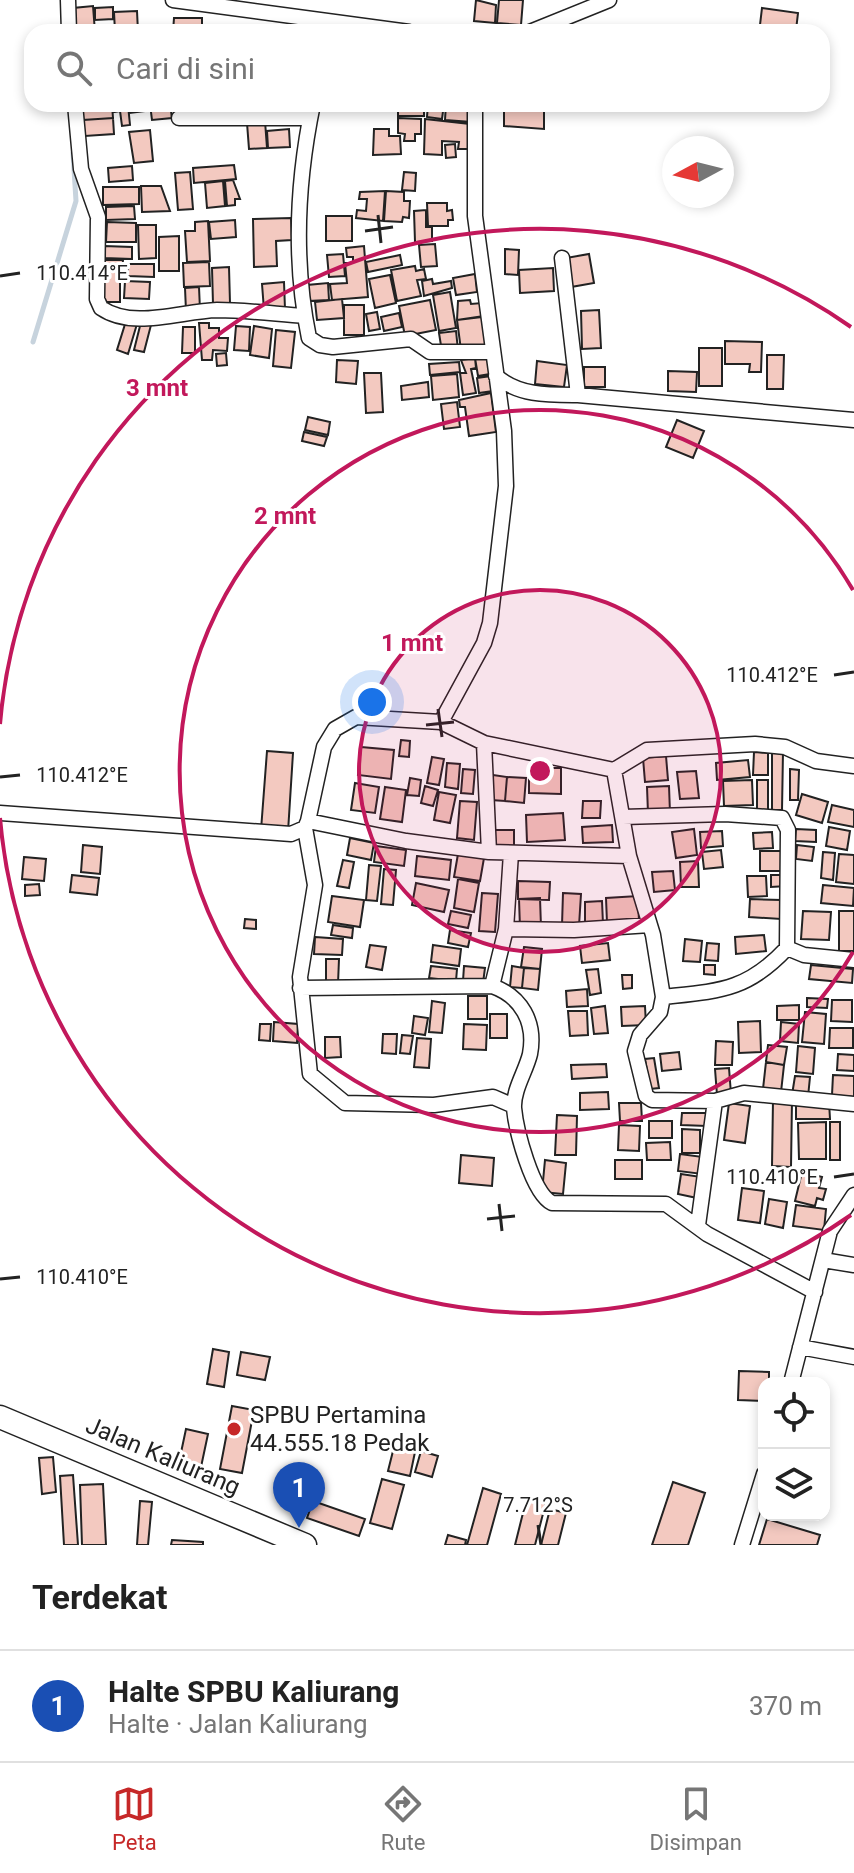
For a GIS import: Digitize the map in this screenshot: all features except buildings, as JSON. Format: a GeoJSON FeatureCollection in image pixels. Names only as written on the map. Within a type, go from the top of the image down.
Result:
{"type":"FeatureCollection","features":[{"type":"Feature","properties":{"kind":"main road","name":"Jalan Kaliurang"},"geometry":{"type":"LineString","coordinates":[[0,1417],[305,1545]]}},
{"type":"Feature","properties":{"kind":"street"},"geometry":{"type":"LineString","coordinates":[[68,0],[69,24]]}},
{"type":"Feature","properties":{"kind":"street"},"geometry":{"type":"LineString","coordinates":[[173,0],[319,24]]}},
{"type":"Feature","properties":{"kind":"street"},"geometry":{"type":"LineString","coordinates":[[550,24],[609,0]]}},
{"type":"Feature","properties":{"kind":"street"},"geometry":{"type":"LineString","coordinates":[[76,112],[81,169],[98,217],[97,299],[101,308],[121,317],[139,318],[218,310],[305,316]]}},
{"type":"Feature","properties":{"kind":"street"},"geometry":{"type":"LineString","coordinates":[[179,118],[293,112]]}},
{"type":"Feature","properties":{"kind":"street"},"geometry":{"type":"LineString","coordinates":[[312,112],[297,217],[309,338],[320,345],[411,339],[430,352],[492,352]]}},
{"type":"Feature","properties":{"kind":"street"},"geometry":{"type":"LineString","coordinates":[[441,722],[484,643],[490,623],[506,486],[504,431],[475,216],[475,112]]}},
{"type":"Feature","properties":{"kind":"street"},"geometry":{"type":"LineString","coordinates":[[562,258],[578,395]]}},
{"type":"Feature","properties":{"kind":"street"},"geometry":{"type":"LineString","coordinates":[[496,376],[516,389],[547,395],[578,395],[854,420]]}},
{"type":"Feature","properties":{"kind":"street"},"geometry":{"type":"LineString","coordinates":[[514,1106],[493,1097],[434,1105],[345,1103],[310,1074],[300,988],[307,920],[315,885],[306,825],[324,747],[335,729],[356,717],[441,722],[484,743],[614,770],[647,750],[755,744],[785,747],[816,761],[854,766]]}},
{"type":"Feature","properties":{"kind":"street"},"geometry":{"type":"LineString","coordinates":[[484,743],[489,852]]}},
{"type":"Feature","properties":{"kind":"street"},"geometry":{"type":"LineString","coordinates":[[614,770],[629,856],[650,925],[663,997],[660,1012],[640,1035],[635,1051],[646,1096],[652,1100],[715,1101],[744,1093],[854,1104]]}},
{"type":"Feature","properties":{"kind":"street"},"geometry":{"type":"LineString","coordinates":[[0,813],[291,834],[306,825],[489,852],[629,856]]}},
{"type":"Feature","properties":{"kind":"street"},"geometry":{"type":"LineString","coordinates":[[623,817],[725,814],[782,818],[788,830],[787,948],[764,973],[733,987],[663,997]]}},
{"type":"Feature","properties":{"kind":"street"},"geometry":{"type":"LineString","coordinates":[[492,986],[506,929],[511,853]]}},
{"type":"Feature","properties":{"kind":"street"},"geometry":{"type":"LineString","coordinates":[[506,929],[574,930],[650,925]]}},
{"type":"Feature","properties":{"kind":"street"},"geometry":{"type":"LineString","coordinates":[[787,948],[804,955],[854,960]]}},
{"type":"Feature","properties":{"kind":"street"},"geometry":{"type":"LineString","coordinates":[[300,988],[492,986],[522,1003],[530,1052],[514,1106],[534,1182],[542,1197],[552,1203],[666,1204],[707,1234],[815,1292]]}},
{"type":"Feature","properties":{"kind":"street"},"geometry":{"type":"LineString","coordinates":[[698,1225],[715,1101]]}},
{"type":"Feature","properties":{"kind":"street"},"geometry":{"type":"LineString","coordinates":[[792,1377],[830,1231],[854,1195]]}},
{"type":"Feature","properties":{"kind":"street"},"geometry":{"type":"LineString","coordinates":[[823,1260],[854,1265]]}},
{"type":"Feature","properties":{"kind":"street"},"geometry":{"type":"LineString","coordinates":[[800,1347],[854,1357]]}},
{"type":"Feature","properties":{"kind":"street"},"geometry":{"type":"LineString","coordinates":[[742,1545],[758,1493]]}},
{"type":"Feature","properties":{"kind":"waterway"},"geometry":{"type":"LineString","coordinates":[[33,342],[76,201],[73,153]]}},
{"type":"Feature","properties":{"kind":"place","name":"SPBU Pertamina 44.555.18 Pedak"},"geometry":{"type":"Point","coordinates":[234,1429]}},
{"type":"Feature","properties":{"kind":"place","name":"Halte SPBU Kaliurang"},"geometry":{"type":"Point","coordinates":[299,1528]}}]}
